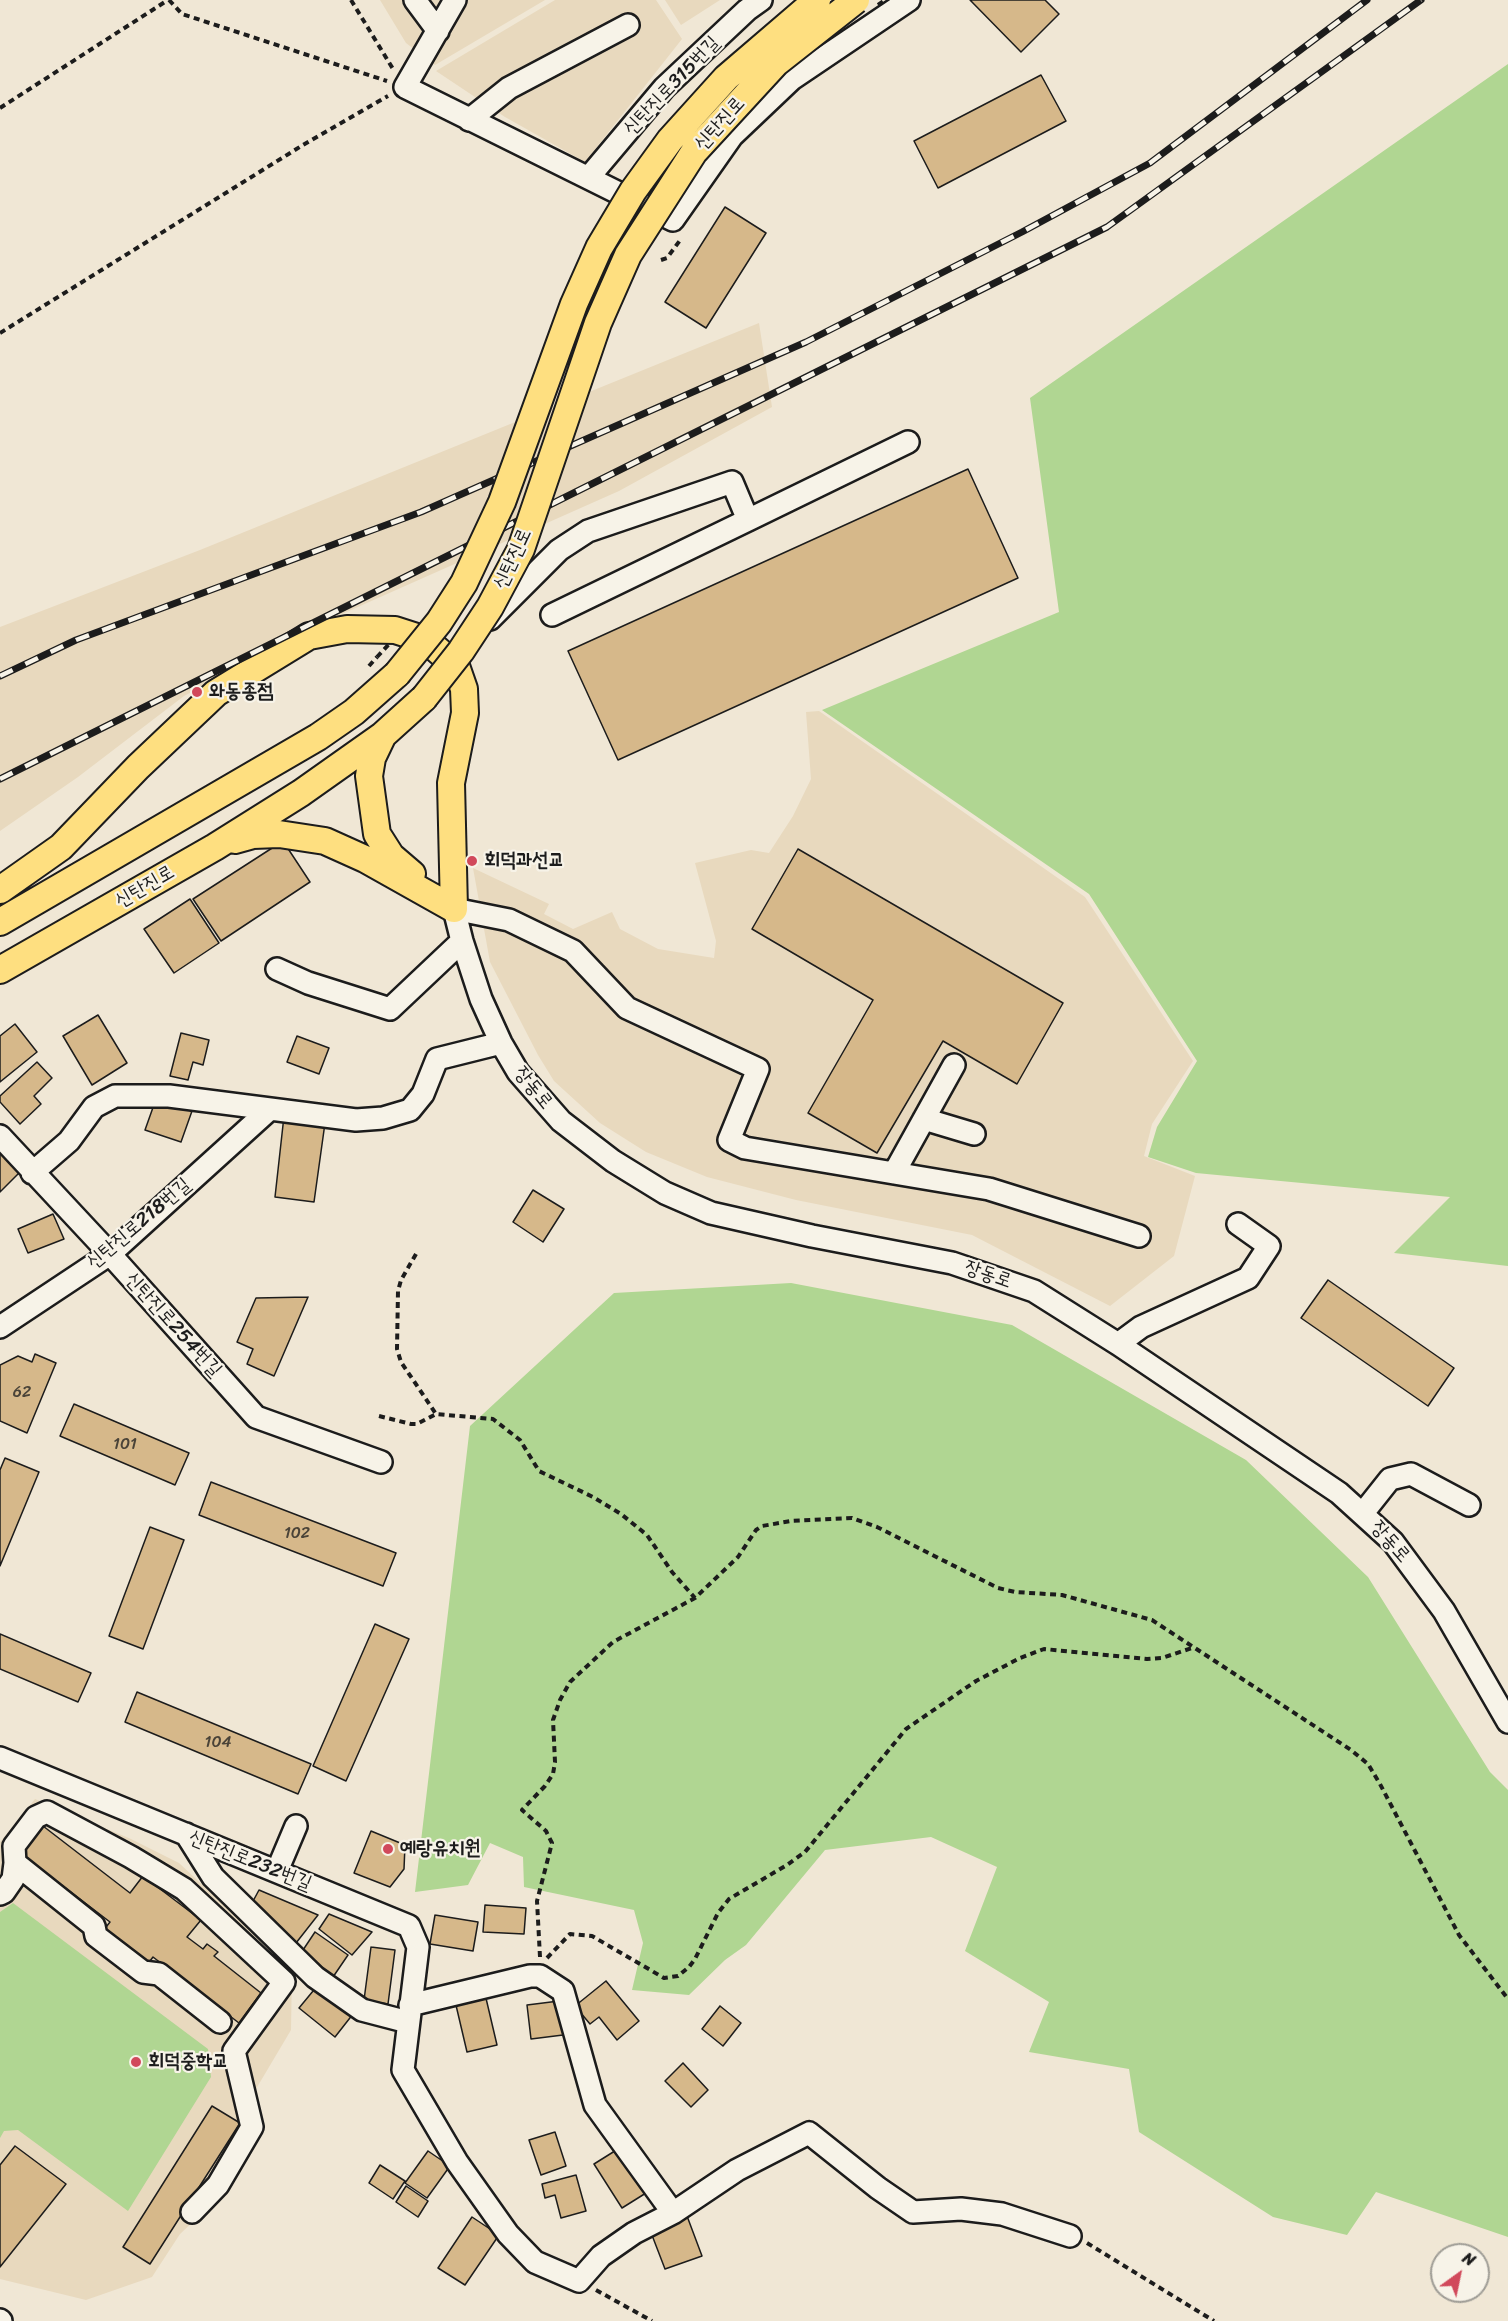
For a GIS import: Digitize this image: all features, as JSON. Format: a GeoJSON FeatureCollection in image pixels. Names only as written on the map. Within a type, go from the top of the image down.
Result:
{"type":"FeatureCollection","features":[{"type":"Feature","properties":{"kind":"main road","name":"신탄진로"},"geometry":{"type":"LineString","coordinates":[[0,922],[318,737],[354,712],[397,674],[439,622],[464,583],[502,502],[574,304],[599,248],[633,191],[670,140],[726,78],[817,0]]}},
{"type":"Feature","properties":{"kind":"main road","name":"신탄진로"},"geometry":{"type":"LineString","coordinates":[[0,970],[215,847],[301,794],[383,735],[424,698],[461,651],[490,607],[521,549],[598,322],[628,255],[694,152],[776,63],[867,3]]}},
{"type":"Feature","properties":{"kind":"main road"},"geometry":{"type":"LineString","coordinates":[[0,890],[61,848],[138,766],[216,693],[309,636],[347,629],[395,630],[426,640],[456,666],[464,689],[465,712],[451,783],[454,909]]}},
{"type":"Feature","properties":{"kind":"main road"},"geometry":{"type":"LineString","coordinates":[[383,735],[372,758],[369,776],[377,834],[391,856],[454,909]]}},
{"type":"Feature","properties":{"kind":"main road"},"geometry":{"type":"LineString","coordinates":[[215,847],[253,835],[279,834],[325,841],[365,859],[454,909]]}},
{"type":"Feature","properties":{"kind":"street"},"geometry":{"type":"LineString","coordinates":[[415,0],[438,31]]}},
{"type":"Feature","properties":{"kind":"street"},"geometry":{"type":"LineString","coordinates":[[455,0],[405,87],[673,220],[732,136],[792,79],[909,0]]}},
{"type":"Feature","properties":{"kind":"street","name":"신탄진로315번길"},"geometry":{"type":"LineString","coordinates":[[589,177],[664,88],[760,0]]}},
{"type":"Feature","properties":{"kind":"street"},"geometry":{"type":"LineString","coordinates":[[469,120],[509,88],[628,25]]}},
{"type":"Feature","properties":{"kind":"street"},"geometry":{"type":"LineString","coordinates":[[552,615],[908,442]]}},
{"type":"Feature","properties":{"kind":"street"},"geometry":{"type":"LineString","coordinates":[[456,666],[496,611],[559,550],[588,531],[732,482],[748,520]]}},
{"type":"Feature","properties":{"kind":"street"},"geometry":{"type":"LineString","coordinates":[[454,909],[509,920],[573,951],[627,1008],[758,1069],[729,1140],[746,1148],[989,1189],[1139,1236]]}},
{"type":"Feature","properties":{"kind":"street","name":"장동로"},"geometry":{"type":"LineString","coordinates":[[454,909],[481,999],[501,1043],[518,1072],[561,1121],[613,1161],[665,1193],[711,1213],[812,1236],[952,1263],[1034,1291],[1118,1344],[1339,1493],[1393,1542],[1444,1611],[1508,1722]]}},
{"type":"Feature","properties":{"kind":"street"},"geometry":{"type":"LineString","coordinates":[[277,969],[308,983],[390,1009],[462,941]]}},
{"type":"Feature","properties":{"kind":"street"},"geometry":{"type":"LineString","coordinates":[[32,1173],[69,1141],[94,1107],[115,1096],[169,1096],[356,1120],[383,1118],[410,1110],[423,1094],[436,1059],[501,1043]]}},
{"type":"Feature","properties":{"kind":"street"},"geometry":{"type":"LineString","coordinates":[[894,1173],[954,1065]]}},
{"type":"Feature","properties":{"kind":"street","name":"신탄진로218번길"},"geometry":{"type":"LineString","coordinates":[[0,1327],[110,1254],[270,1108]]}},
{"type":"Feature","properties":{"kind":"street"},"geometry":{"type":"LineString","coordinates":[[924,1119],[974,1134]]}},
{"type":"Feature","properties":{"kind":"street","name":"신탄진로254번길"},"geometry":{"type":"LineString","coordinates":[[0,1136],[32,1173],[110,1254],[256,1417],[381,1462]]}},
{"type":"Feature","properties":{"kind":"street"},"geometry":{"type":"LineString","coordinates":[[1118,1344],[1141,1327],[1248,1278],[1269,1246],[1238,1224]]}},
{"type":"Feature","properties":{"kind":"street"},"geometry":{"type":"LineString","coordinates":[[1363,1513],[1390,1479],[1411,1474],[1469,1505]]}},
{"type":"Feature","properties":{"kind":"street","name":"신탄진로232번길"},"geometry":{"type":"LineString","coordinates":[[0,1758],[409,1926],[418,1947],[403,2070],[457,2162],[508,2234],[535,2262],[579,2281]]}},
{"type":"Feature","properties":{"kind":"street"},"geometry":{"type":"LineString","coordinates":[[0,1894],[13,1879],[14,1846],[36,1817],[47,1812],[131,1857],[184,1889],[285,1982],[234,2051],[252,2127],[218,2185],[192,2212]]}},
{"type":"Feature","properties":{"kind":"street"},"geometry":{"type":"LineString","coordinates":[[277,1871],[296,1826]]}},
{"type":"Feature","properties":{"kind":"street"},"geometry":{"type":"LineString","coordinates":[[186,1834],[213,1877],[315,1977],[362,2010],[409,2014],[530,1976],[540,1976],[563,1991],[595,2105],[673,2213]]}},
{"type":"Feature","properties":{"kind":"street"},"geometry":{"type":"LineString","coordinates":[[15,1863],[94,1926],[96,1936],[143,1972],[159,1974],[220,2022]]}},
{"type":"Feature","properties":{"kind":"street"},"geometry":{"type":"LineString","coordinates":[[579,2281],[601,2256],[634,2233],[673,2213],[737,2170],[809,2133],[878,2188],[913,2212],[961,2209],[1002,2214],[1070,2236]]}},
{"type":"Feature","properties":{"kind":"path"},"geometry":{"type":"LineString","coordinates":[[0,108],[169,0],[182,14],[405,87]]}},
{"type":"Feature","properties":{"kind":"path"},"geometry":{"type":"LineString","coordinates":[[351,0],[405,87]]}},
{"type":"Feature","properties":{"kind":"path"},"geometry":{"type":"LineString","coordinates":[[867,3],[885,0]]}},
{"type":"Feature","properties":{"kind":"path"},"geometry":{"type":"LineString","coordinates":[[0,333],[303,145],[405,87]]}},
{"type":"Feature","properties":{"kind":"path"},"geometry":{"type":"LineString","coordinates":[[365,670],[377,657]]}},
{"type":"Feature","properties":{"kind":"path"},"geometry":{"type":"LineString","coordinates":[[416,1254],[400,1280],[397,1349],[401,1362],[436,1414]]}},
{"type":"Feature","properties":{"kind":"path"},"geometry":{"type":"LineString","coordinates":[[379,1416],[411,1424],[417,1424],[436,1414],[493,1419],[520,1440],[539,1471],[593,1497],[621,1514],[647,1535],[672,1572],[695,1598]]}},
{"type":"Feature","properties":{"kind":"path"},"geometry":{"type":"LineString","coordinates":[[530,1976],[540,1959],[537,1902],[552,1843],[546,1831],[522,1810],[553,1774],[555,1762],[553,1720],[570,1682],[613,1642],[695,1598],[738,1557],[756,1530],[762,1526],[791,1521],[852,1518],[877,1527],[998,1588],[1015,1592],[1062,1594],[1136,1614],[1161,1624],[1192,1647],[1352,1750],[1368,1764],[1459,1935],[1508,1999]]}},
{"type":"Feature","properties":{"kind":"path"},"geometry":{"type":"LineString","coordinates":[[530,1976],[570,1934],[592,1936],[664,1978],[678,1976],[689,1967],[718,1913],[729,1899],[805,1852],[906,1728],[976,1681],[1020,1658],[1044,1649],[1147,1659],[1162,1658],[1192,1647]]}},
{"type":"Feature","properties":{"kind":"path"},"geometry":{"type":"LineString","coordinates":[[1070,2236],[1092,2245],[1214,2321]]}},
{"type":"Feature","properties":{"kind":"path"},"geometry":{"type":"LineString","coordinates":[[579,2281],[652,2321]]}},
{"type":"Feature","properties":{"kind":"shaded area"},"geometry":{"type":"Polygon","coordinates":[[[380,0],[545,0],[435,65],[406,43],[380,0]]]}},
{"type":"Feature","properties":{"kind":"shaded area"},"geometry":{"type":"Polygon","coordinates":[[[555,0],[656,0],[682,39],[585,162],[505,117],[436,71],[555,0]]]}},
{"type":"Feature","properties":{"kind":"shaded area"},"geometry":{"type":"Polygon","coordinates":[[[665,0],[720,0],[681,25],[665,0]]]}},
{"type":"Feature","properties":{"kind":"shaded area"},"geometry":{"type":"Polygon","coordinates":[[[759,323],[772,407],[619,491],[324,622],[184,696],[78,777],[0,831],[0,627],[200,550],[759,323]]]}},
{"type":"Feature","properties":{"kind":"shaded area"},"geometry":{"type":"Polygon","coordinates":[[[819,711],[1085,897],[1193,1061],[1152,1124],[1144,1156],[1195,1176],[1174,1256],[1110,1306],[972,1235],[796,1200],[707,1177],[646,1152],[600,1123],[554,1081],[490,962],[473,868],[549,904],[544,914],[573,929],[612,912],[620,929],[658,949],[714,958],[716,941],[695,863],[751,850],[769,853],[793,816],[811,779],[806,712],[819,711]]]}},
{"type":"Feature","properties":{"kind":"shaded area","name":"회덕중학교"},"geometry":{"type":"Polygon","coordinates":[[[35,1799],[131,1839],[179,1863],[292,1969],[291,2030],[253,2094],[227,2190],[180,2234],[152,2277],[86,2300],[0,2279],[0,1842],[35,1799]]]}},
{"type":"Feature","properties":{"kind":"green space"},"geometry":{"type":"Polygon","coordinates":[[[1508,64],[1508,1266],[1394,1253],[1450,1197],[1196,1173],[1148,1157],[1157,1127],[1197,1061],[1089,894],[822,710],[1059,612],[1030,398],[1508,64]]]}},
{"type":"Feature","properties":{"kind":"green space"},"geometry":{"type":"Polygon","coordinates":[[[791,1283],[1012,1325],[1246,1460],[1368,1577],[1490,1772],[1508,1790],[1508,2237],[1376,2192],[1347,2235],[1273,2217],[1139,2132],[1129,2069],[1029,2052],[1049,2002],[965,1951],[997,1867],[931,1837],[825,1850],[746,1945],[725,1960],[689,1995],[632,1990],[643,1943],[634,1910],[524,1887],[523,1857],[490,1843],[468,1885],[415,1892],[470,1426],[614,1293],[791,1283]]]}},
{"type":"Feature","properties":{"kind":"green space"},"geometry":{"type":"Polygon","coordinates":[[[13,1903],[208,2049],[211,2077],[128,2211],[18,2130],[4,2131],[0,2138],[0,1912],[13,1903]]]}},
{"type":"Feature","properties":{"kind":"building"},"geometry":{"type":"Polygon","coordinates":[[[970,0],[1045,0],[1059,14],[1021,52],[970,0]]]}},
{"type":"Feature","properties":{"kind":"building"},"geometry":{"type":"Polygon","coordinates":[[[1041,75],[1066,121],[938,188],[914,141],[1041,75]]]}},
{"type":"Feature","properties":{"kind":"building"},"geometry":{"type":"Polygon","coordinates":[[[725,207],[766,233],[706,328],[665,302],[725,207]]]}},
{"type":"Feature","properties":{"kind":"building"},"geometry":{"type":"Polygon","coordinates":[[[968,469],[1018,578],[618,760],[568,651],[968,469]]]}},
{"type":"Feature","properties":{"kind":"building"},"geometry":{"type":"Polygon","coordinates":[[[283,841],[310,882],[221,941],[193,899],[283,841]]]}},
{"type":"Feature","properties":{"kind":"building"},"geometry":{"type":"Polygon","coordinates":[[[798,849],[1063,1003],[1017,1084],[943,1041],[877,1153],[808,1113],[873,1000],[752,929],[798,849]]]}},
{"type":"Feature","properties":{"kind":"building"},"geometry":{"type":"Polygon","coordinates":[[[190,899],[219,943],[174,973],[144,929],[190,899]]]}},
{"type":"Feature","properties":{"kind":"building"},"geometry":{"type":"Polygon","coordinates":[[[98,1015],[127,1063],[92,1085],[63,1036],[98,1015]]]}},
{"type":"Feature","properties":{"kind":"building"},"geometry":{"type":"Polygon","coordinates":[[[15,1024],[37,1052],[0,1082],[0,1036],[15,1024]]]}},
{"type":"Feature","properties":{"kind":"building"},"geometry":{"type":"Polygon","coordinates":[[[181,1033],[209,1040],[203,1065],[193,1062],[188,1080],[170,1076],[181,1033]]]}},
{"type":"Feature","properties":{"kind":"building"},"geometry":{"type":"Polygon","coordinates":[[[297,1036],[329,1048],[319,1074],[287,1062],[297,1036]]]}},
{"type":"Feature","properties":{"kind":"building"},"geometry":{"type":"Polygon","coordinates":[[[37,1062],[52,1078],[34,1096],[41,1104],[20,1124],[0,1102],[0,1096],[37,1062]]]}},
{"type":"Feature","properties":{"kind":"building"},"geometry":{"type":"Polygon","coordinates":[[[156,1099],[192,1111],[181,1142],[145,1130],[156,1099]]]}},
{"type":"Feature","properties":{"kind":"building"},"geometry":{"type":"Polygon","coordinates":[[[284,1116],[325,1123],[314,1202],[275,1197],[284,1116]]]}},
{"type":"Feature","properties":{"kind":"building"},"geometry":{"type":"Polygon","coordinates":[[[0,1145],[23,1169],[0,1192],[0,1145]]]}},
{"type":"Feature","properties":{"kind":"building"},"geometry":{"type":"Polygon","coordinates":[[[533,1190],[564,1209],[543,1242],[513,1222],[533,1190]]]}},
{"type":"Feature","properties":{"kind":"building"},"geometry":{"type":"Polygon","coordinates":[[[53,1214],[64,1239],[28,1253],[18,1229],[53,1214]]]}},
{"type":"Feature","properties":{"kind":"building"},"geometry":{"type":"Polygon","coordinates":[[[1328,1280],[1454,1368],[1428,1406],[1301,1318],[1328,1280]]]}},
{"type":"Feature","properties":{"kind":"building"},"geometry":{"type":"Polygon","coordinates":[[[308,1297],[274,1376],[247,1364],[253,1349],[237,1342],[256,1298],[308,1297]]]}},
{"type":"Feature","properties":{"kind":"building"},"geometry":{"type":"Polygon","coordinates":[[[35,1354],[56,1363],[27,1433],[0,1421],[0,1365],[18,1356],[32,1362],[35,1354]]]}},
{"type":"Feature","properties":{"kind":"building"},"geometry":{"type":"Polygon","coordinates":[[[74,1404],[189,1453],[175,1485],[60,1436],[74,1404]]]}},
{"type":"Feature","properties":{"kind":"building"},"geometry":{"type":"Polygon","coordinates":[[[5,1458],[39,1472],[0,1566],[0,1470],[5,1458]]]}},
{"type":"Feature","properties":{"kind":"building"},"geometry":{"type":"Polygon","coordinates":[[[211,1482],[396,1553],[383,1586],[199,1515],[211,1482]]]}},
{"type":"Feature","properties":{"kind":"building"},"geometry":{"type":"Polygon","coordinates":[[[150,1527],[184,1540],[143,1649],[109,1636],[150,1527]]]}},
{"type":"Feature","properties":{"kind":"building"},"geometry":{"type":"Polygon","coordinates":[[[375,1624],[409,1639],[346,1781],[313,1766],[375,1624]]]}},
{"type":"Feature","properties":{"kind":"building"},"geometry":{"type":"Polygon","coordinates":[[[0,1634],[91,1673],[78,1702],[0,1669],[0,1634]]]}},
{"type":"Feature","properties":{"kind":"building"},"geometry":{"type":"Polygon","coordinates":[[[137,1692],[311,1764],[298,1794],[125,1722],[137,1692]]]}},
{"type":"Feature","properties":{"kind":"building"},"geometry":{"type":"Polygon","coordinates":[[[43,1826],[130,1893],[143,1876],[201,1920],[187,1937],[203,1949],[207,1944],[218,1952],[214,1956],[261,1993],[239,2023],[153,1957],[147,1965],[103,1931],[110,1922],[21,1854],[43,1826]]]}},
{"type":"Feature","properties":{"kind":"building"},"geometry":{"type":"Polygon","coordinates":[[[371,1831],[405,1845],[404,1869],[390,1887],[354,1873],[371,1831]]]}},
{"type":"Feature","properties":{"kind":"building"},"geometry":{"type":"Polygon","coordinates":[[[259,1890],[318,1915],[296,1943],[252,1903],[259,1890]]]}},
{"type":"Feature","properties":{"kind":"building"},"geometry":{"type":"Polygon","coordinates":[[[485,1905],[526,1908],[524,1934],[483,1932],[485,1905]]]}},
{"type":"Feature","properties":{"kind":"building"},"geometry":{"type":"Polygon","coordinates":[[[329,1914],[372,1932],[352,1955],[319,1929],[329,1914]]]}},
{"type":"Feature","properties":{"kind":"building"},"geometry":{"type":"Polygon","coordinates":[[[435,1915],[478,1922],[473,1951],[430,1944],[435,1915]]]}},
{"type":"Feature","properties":{"kind":"building"},"geometry":{"type":"Polygon","coordinates":[[[315,1932],[348,1955],[333,1977],[303,1950],[315,1932]]]}},
{"type":"Feature","properties":{"kind":"building"},"geometry":{"type":"Polygon","coordinates":[[[371,1947],[395,1950],[388,2004],[364,2000],[371,1947]]]}},
{"type":"Feature","properties":{"kind":"building"},"geometry":{"type":"Polygon","coordinates":[[[606,1981],[639,2021],[617,2040],[599,2017],[590,2024],[575,2006],[606,1981]]]}},
{"type":"Feature","properties":{"kind":"building"},"geometry":{"type":"Polygon","coordinates":[[[318,1985],[353,2014],[335,2037],[299,2008],[318,1985]]]}},
{"type":"Feature","properties":{"kind":"building"},"geometry":{"type":"Polygon","coordinates":[[[485,1994],[497,2045],[467,2052],[455,2001],[485,1994]]]}},
{"type":"Feature","properties":{"kind":"building"},"geometry":{"type":"Polygon","coordinates":[[[559,2001],[563,2035],[531,2039],[527,2005],[559,2001]]]}},
{"type":"Feature","properties":{"kind":"building"},"geometry":{"type":"Polygon","coordinates":[[[720,2006],[741,2023],[723,2046],[702,2029],[720,2006]]]}},
{"type":"Feature","properties":{"kind":"building"},"geometry":{"type":"Polygon","coordinates":[[[683,2063],[708,2090],[691,2107],[665,2081],[683,2063]]]}},
{"type":"Feature","properties":{"kind":"building"},"geometry":{"type":"Polygon","coordinates":[[[212,2106],[240,2123],[150,2264],[123,2247],[212,2106]]]}},
{"type":"Feature","properties":{"kind":"building"},"geometry":{"type":"Polygon","coordinates":[[[555,2132],[566,2166],[541,2175],[529,2140],[555,2132]]]}},
{"type":"Feature","properties":{"kind":"building"},"geometry":{"type":"Polygon","coordinates":[[[15,2146],[66,2184],[0,2267],[0,2165],[15,2146]]]}},
{"type":"Feature","properties":{"kind":"building"},"geometry":{"type":"Polygon","coordinates":[[[618,2149],[646,2193],[622,2208],[594,2164],[618,2149]]]}},
{"type":"Feature","properties":{"kind":"building"},"geometry":{"type":"Polygon","coordinates":[[[428,2151],[450,2166],[427,2198],[405,2183],[428,2151]]]}},
{"type":"Feature","properties":{"kind":"building"},"geometry":{"type":"Polygon","coordinates":[[[380,2165],[405,2181],[393,2199],[369,2183],[380,2165]]]}},
{"type":"Feature","properties":{"kind":"building"},"geometry":{"type":"Polygon","coordinates":[[[576,2175],[586,2211],[561,2218],[555,2195],[545,2198],[542,2184],[576,2175]]]}},
{"type":"Feature","properties":{"kind":"building"},"geometry":{"type":"Polygon","coordinates":[[[406,2186],[428,2201],[418,2217],[396,2202],[406,2186]]]}},
{"type":"Feature","properties":{"kind":"building"},"geometry":{"type":"Polygon","coordinates":[[[687,2216],[702,2256],[665,2269],[650,2230],[687,2216]]]}},
{"type":"Feature","properties":{"kind":"building"},"geometry":{"type":"Polygon","coordinates":[[[472,2217],[499,2235],[465,2285],[438,2268],[472,2217]]]}},
{"type":"Feature","properties":{"kind":"railway"},"geometry":{"type":"LineString","coordinates":[[0,676],[76,640],[421,512],[806,342],[1022,232],[1150,163],[1367,0]]}},
{"type":"Feature","properties":{"kind":"railway"},"geometry":{"type":"LineString","coordinates":[[0,779],[1107,227],[1421,0]]}},
{"type":"Feature","properties":{"kind":"place","name":"와동종점"},"geometry":{"type":"Point","coordinates":[197,692]}},
{"type":"Feature","properties":{"kind":"place","name":"회덕과선교"},"geometry":{"type":"Point","coordinates":[472,861]}},
{"type":"Feature","properties":{"kind":"place","name":"예랑유치원"},"geometry":{"type":"Point","coordinates":[388,1849]}},
{"type":"Feature","properties":{"kind":"place","name":"회덕중학교"},"geometry":{"type":"Point","coordinates":[136,2062]}}]}
